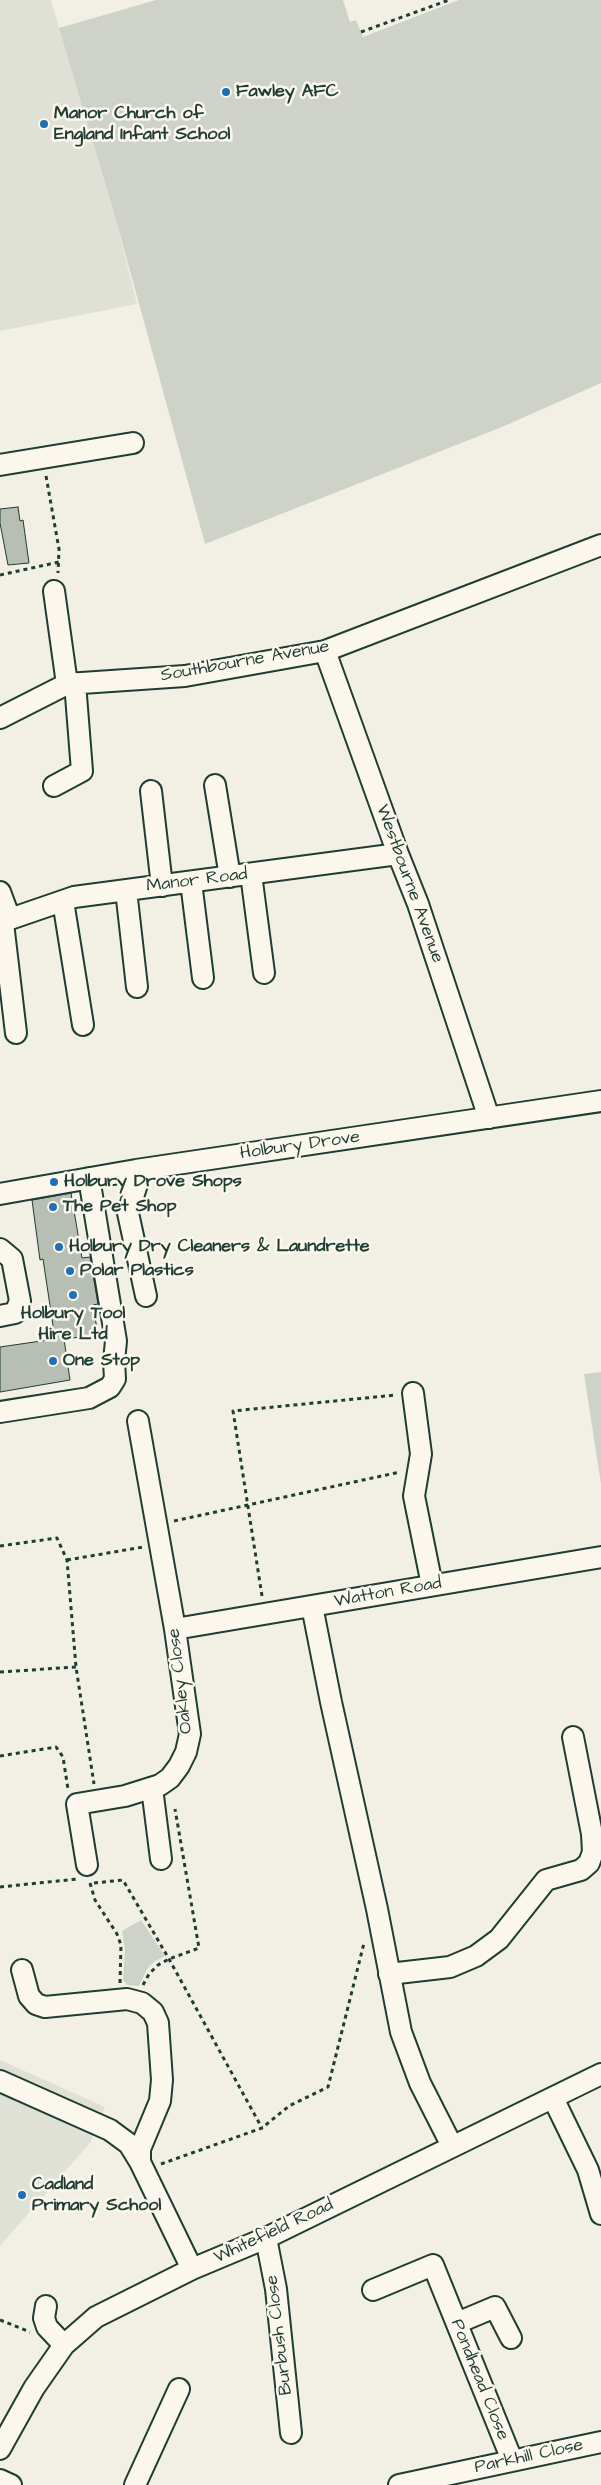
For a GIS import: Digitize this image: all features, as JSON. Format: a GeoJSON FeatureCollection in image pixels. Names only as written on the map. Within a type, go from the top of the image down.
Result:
{"type":"FeatureCollection","features":[{"type":"Feature","properties":{"kind":"street"},"geometry":{"type":"LineString","coordinates":[[0,465],[133,443]]}},
{"type":"Feature","properties":{"kind":"street","name":"Southbourne Avenue"},"geometry":{"type":"LineString","coordinates":[[0,718],[71,683],[185,676],[325,651],[601,545]]}},
{"type":"Feature","properties":{"kind":"street"},"geometry":{"type":"LineString","coordinates":[[54,591],[71,683],[82,771],[54,786]]}},
{"type":"Feature","properties":{"kind":"street","name":"Westbourne Avenue"},"geometry":{"type":"LineString","coordinates":[[325,651],[398,854],[418,904],[489,1118]]}},
{"type":"Feature","properties":{"kind":"street"},"geometry":{"type":"LineString","coordinates":[[215,785],[230,877]]}},
{"type":"Feature","properties":{"kind":"street"},"geometry":{"type":"LineString","coordinates":[[151,791],[162,886]]}},
{"type":"Feature","properties":{"kind":"street","name":"Manor Road"},"geometry":{"type":"LineString","coordinates":[[4,922],[74,897],[398,854]]}},
{"type":"Feature","properties":{"kind":"street"},"geometry":{"type":"LineString","coordinates":[[251,874],[264,973]]}},
{"type":"Feature","properties":{"kind":"street"},"geometry":{"type":"LineString","coordinates":[[191,882],[203,978]]}},
{"type":"Feature","properties":{"kind":"street"},"geometry":{"type":"LineString","coordinates":[[126,890],[137,988]]}},
{"type":"Feature","properties":{"kind":"street"},"geometry":{"type":"LineString","coordinates":[[0,892],[16,1033]]}},
{"type":"Feature","properties":{"kind":"street"},"geometry":{"type":"LineString","coordinates":[[63,901],[83,1025]]}},
{"type":"Feature","properties":{"kind":"street","name":"Holbury Drove"},"geometry":{"type":"LineString","coordinates":[[0,1194],[136,1170],[601,1101]]}},
{"type":"Feature","properties":{"kind":"street"},"geometry":{"type":"LineString","coordinates":[[136,1170],[138,1181],[128,1213],[146,1296]]}},
{"type":"Feature","properties":{"kind":"street"},"geometry":{"type":"LineString","coordinates":[[0,1412],[89,1398],[110,1387],[114,1379],[116,1341],[89,1178]]}},
{"type":"Feature","properties":{"kind":"street"},"geometry":{"type":"LineString","coordinates":[[0,1249],[12,1259],[20,1301],[15,1313],[0,1316]]}},
{"type":"Feature","properties":{"kind":"street"},"geometry":{"type":"LineString","coordinates":[[413,1393],[421,1454],[414,1496],[432,1585]]}},
{"type":"Feature","properties":{"kind":"street","name":"Oakley Close"},"geometry":{"type":"LineString","coordinates":[[87,1802],[152,1788],[170,1778],[186,1752],[190,1734],[175,1629],[138,1421]]}},
{"type":"Feature","properties":{"kind":"street","name":"Watton Road"},"geometry":{"type":"LineString","coordinates":[[175,1629],[601,1557]]}},
{"type":"Feature","properties":{"kind":"street"},"geometry":{"type":"LineString","coordinates":[[312,1606],[401,2032],[420,2083],[452,2146]]}},
{"type":"Feature","properties":{"kind":"street"},"geometry":{"type":"LineString","coordinates":[[389,1974],[450,1967],[476,1956],[499,1939],[546,1880],[581,1870],[596,1857],[573,1737]]}},
{"type":"Feature","properties":{"kind":"street"},"geometry":{"type":"LineString","coordinates":[[152,1788],[160,1859]]}},
{"type":"Feature","properties":{"kind":"street"},"geometry":{"type":"LineString","coordinates":[[87,1802],[89,1875]]}},
{"type":"Feature","properties":{"kind":"street"},"geometry":{"type":"LineString","coordinates":[[22,1970],[29,1996],[36,2004],[45,2007],[132,2001],[153,2012],[158,2023],[162,2080],[160,2102],[140,2149],[142,2167]]}},
{"type":"Feature","properties":{"kind":"street","name":"Whitefield Road"},"geometry":{"type":"LineString","coordinates":[[0,2449],[34,2388],[64,2346],[96,2317],[192,2269],[266,2238],[601,2074]]}},
{"type":"Feature","properties":{"kind":"street"},"geometry":{"type":"LineString","coordinates":[[0,2081],[110,2130],[129,2144],[192,2269]]}},
{"type":"Feature","properties":{"kind":"street"},"geometry":{"type":"LineString","coordinates":[[553,2098],[588,2170],[601,2214]]}},
{"type":"Feature","properties":{"kind":"street","name":"Burbush Close"},"geometry":{"type":"LineString","coordinates":[[266,2238],[276,2290],[291,2433]]}},
{"type":"Feature","properties":{"kind":"street","name":"Pondhead Close"},"geometry":{"type":"LineString","coordinates":[[372,2290],[433,2266],[512,2460]]}},
{"type":"Feature","properties":{"kind":"street"},"geometry":{"type":"LineString","coordinates":[[46,2306],[44,2318],[47,2327],[64,2346]]}},
{"type":"Feature","properties":{"kind":"street"},"geometry":{"type":"LineString","coordinates":[[457,2323],[495,2307],[511,2338]]}},
{"type":"Feature","properties":{"kind":"street"},"geometry":{"type":"LineString","coordinates":[[135,2485],[179,2389]]}},
{"type":"Feature","properties":{"kind":"street","name":"Parkhill Close"},"geometry":{"type":"LineString","coordinates":[[399,2485],[601,2442]]}},
{"type":"Feature","properties":{"kind":"street"},"geometry":{"type":"LineString","coordinates":[[0,2480],[11,2485]]}},
{"type":"Feature","properties":{"kind":"path"},"geometry":{"type":"LineString","coordinates":[[361,32],[449,0]]}},
{"type":"Feature","properties":{"kind":"path"},"geometry":{"type":"LineString","coordinates":[[43,458],[59,548],[59,562],[54,591]]}},
{"type":"Feature","properties":{"kind":"path"},"geometry":{"type":"LineString","coordinates":[[0,575],[59,562]]}},
{"type":"Feature","properties":{"kind":"path"},"geometry":{"type":"LineString","coordinates":[[265,1614],[234,1410],[413,1393]]}},
{"type":"Feature","properties":{"kind":"path"},"geometry":{"type":"LineString","coordinates":[[67,1560],[248,1506],[419,1468]]}},
{"type":"Feature","properties":{"kind":"path"},"geometry":{"type":"LineString","coordinates":[[0,1546],[57,1538],[67,1560],[87,1802],[70,1796],[63,1757],[56,1747],[0,1756]]}},
{"type":"Feature","properties":{"kind":"path"},"geometry":{"type":"LineString","coordinates":[[0,1672],[76,1667]]}},
{"type":"Feature","properties":{"kind":"path"},"geometry":{"type":"LineString","coordinates":[[89,1875],[95,1900],[119,1939],[121,1955],[118,1978],[132,2001],[149,1974],[169,1959],[199,1948],[175,1806]]}},
{"type":"Feature","properties":{"kind":"path"},"geometry":{"type":"LineString","coordinates":[[0,1887],[89,1875],[123,1880],[169,1959],[262,2128]]}},
{"type":"Feature","properties":{"kind":"path"},"geometry":{"type":"LineString","coordinates":[[142,2167],[262,2128],[289,2106],[328,2086],[366,1936]]}},
{"type":"Feature","properties":{"kind":"path"},"geometry":{"type":"LineString","coordinates":[[0,2320],[27,2332],[36,2332],[47,2327]]}},
{"type":"Feature","properties":{"kind":"shaded area","name":"Manor Church of England Infant School"},"geometry":{"type":"Polygon","coordinates":[[[0,0],[51,0],[116,220],[137,304],[0,331],[0,0]]]}},
{"type":"Feature","properties":{"kind":"shaded area"},"geometry":{"type":"Polygon","coordinates":[[[156,0],[343,0],[350,22],[356,20],[363,37],[459,0],[601,0],[601,383],[502,427],[205,544],[116,220],[59,28],[156,0]]]}},
{"type":"Feature","properties":{"kind":"shaded area"},"geometry":{"type":"Polygon","coordinates":[[[601,1372],[601,1484],[584,1374],[601,1372]]]}},
{"type":"Feature","properties":{"kind":"shaded area"},"geometry":{"type":"Polygon","coordinates":[[[141,1920],[165,1956],[155,1961],[147,1969],[139,1986],[127,1985],[123,1980],[125,1950],[122,1931],[141,1920]]]}},
{"type":"Feature","properties":{"kind":"shaded area","name":"Cadland Primary School"},"geometry":{"type":"Polygon","coordinates":[[[0,2060],[105,2107],[90,2143],[0,2246],[0,2060]]]}},
{"type":"Feature","properties":{"kind":"building"},"geometry":{"type":"Polygon","coordinates":[[[18,507],[20,521],[23,520],[29,563],[8,565],[0,523],[0,509],[18,507]]]}},
{"type":"Feature","properties":{"kind":"building"},"geometry":{"type":"Polygon","coordinates":[[[71,1193],[82,1258],[90,1257],[98,1304],[93,1305],[98,1335],[64,1339],[70,1380],[0,1392],[0,1347],[55,1339],[43,1259],[40,1260],[32,1200],[71,1193]]]}},
{"type":"Feature","properties":{"kind":"place","name":"Fawley AFC"},"geometry":{"type":"Point","coordinates":[226,92]}},
{"type":"Feature","properties":{"kind":"place","name":"Manor Church of England Infant School"},"geometry":{"type":"Point","coordinates":[44,124]}},
{"type":"Feature","properties":{"kind":"place","name":"Holbury Drove Shops"},"geometry":{"type":"Point","coordinates":[54,1182]}},
{"type":"Feature","properties":{"kind":"place","name":"The Pet Shop"},"geometry":{"type":"Point","coordinates":[53,1207]}},
{"type":"Feature","properties":{"kind":"place","name":"Holbury Dry Cleaners & Laundrette"},"geometry":{"type":"Point","coordinates":[59,1247]}},
{"type":"Feature","properties":{"kind":"place","name":"Polar Plastics"},"geometry":{"type":"Point","coordinates":[70,1271]}},
{"type":"Feature","properties":{"kind":"place","name":"Holbury Tool Hire Ltd"},"geometry":{"type":"Point","coordinates":[73,1295]}},
{"type":"Feature","properties":{"kind":"place","name":"One Stop"},"geometry":{"type":"Point","coordinates":[53,1361]}},
{"type":"Feature","properties":{"kind":"place","name":"Cadland Primary School"},"geometry":{"type":"Point","coordinates":[22,2195]}}]}
